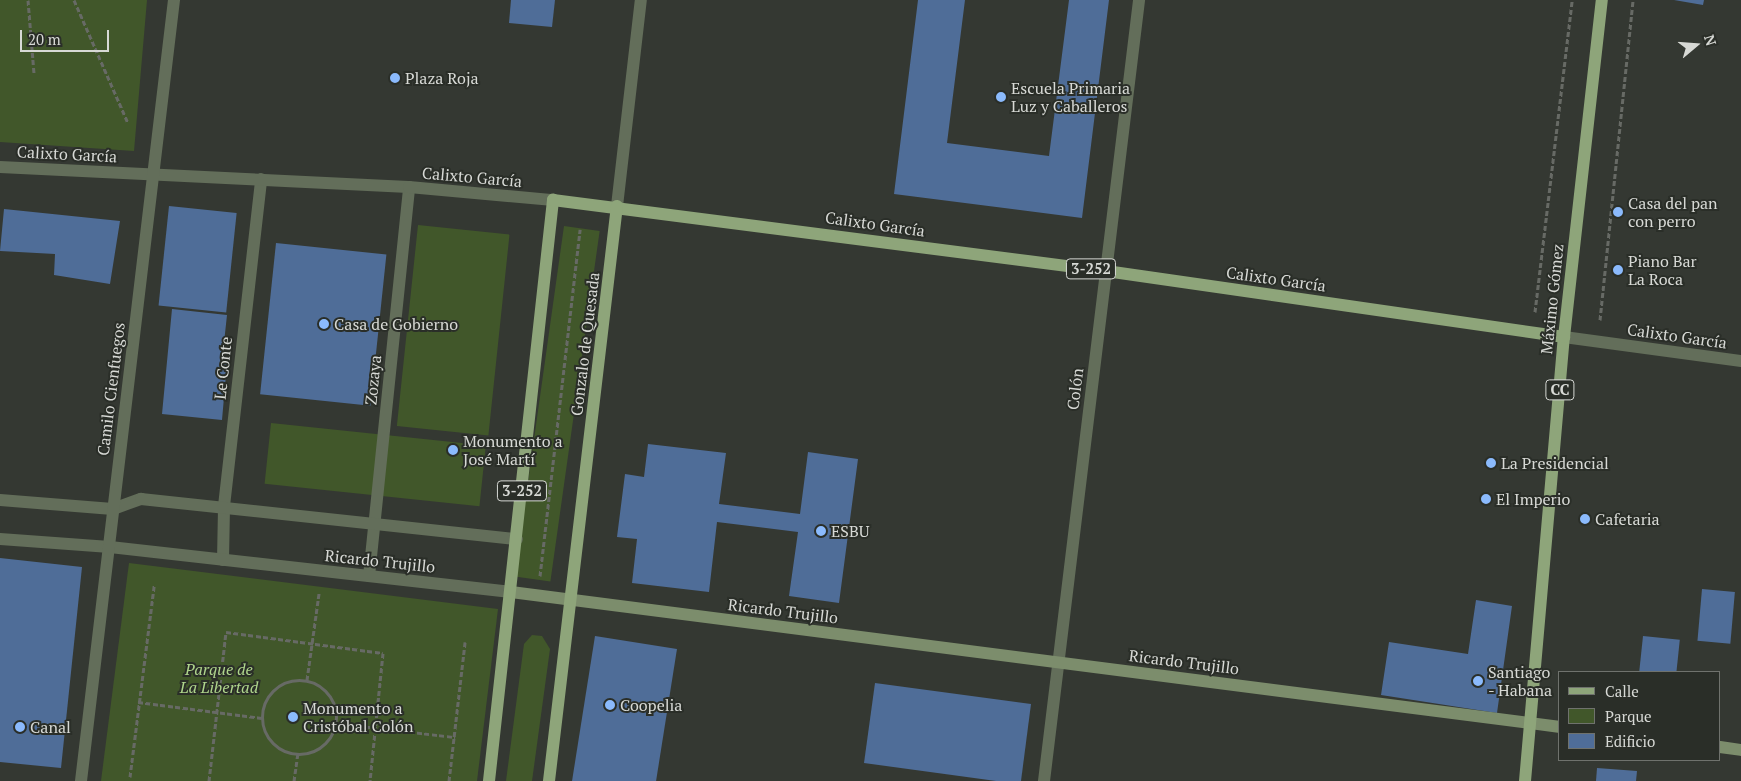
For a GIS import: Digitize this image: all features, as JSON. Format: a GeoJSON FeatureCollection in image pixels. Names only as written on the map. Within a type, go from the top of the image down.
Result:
{"type":"FeatureCollection","features":[{"type":"Feature","properties":{"kind":"main road","name":"Máximo Gómez"},"geometry":{"type":"LineString","coordinates":[[1525,781],[1564,337],[1602,0]]}},
{"type":"Feature","properties":{"kind":"main road","name":"Calixto García"},"geometry":{"type":"LineString","coordinates":[[553,200],[617,206],[1106,271],[1564,337]]}},
{"type":"Feature","properties":{"kind":"main road","name":"3-252"},"geometry":{"type":"LineString","coordinates":[[489,781],[553,200]]}},
{"type":"Feature","properties":{"kind":"main road","name":"Gonzalo de Quesada"},"geometry":{"type":"LineString","coordinates":[[549,781],[617,206]]}},
{"type":"Feature","properties":{"kind":"main road","name":"Ricardo Trujillo"},"geometry":{"type":"LineString","coordinates":[[511,592],[1558,727]]}},
{"type":"Feature","properties":{"kind":"main road"},"geometry":{"type":"LineString","coordinates":[[1721,747],[1741,750]]}},
{"type":"Feature","properties":{"kind":"street","name":"Camilo Cienfuegos"},"geometry":{"type":"LineString","coordinates":[[81,781],[174,0]]}},
{"type":"Feature","properties":{"kind":"street","name":"Gonzalo de Quesada"},"geometry":{"type":"LineString","coordinates":[[617,206],[641,0]]}},
{"type":"Feature","properties":{"kind":"street","name":"Colón"},"geometry":{"type":"LineString","coordinates":[[1044,781],[1139,0]]}},
{"type":"Feature","properties":{"kind":"street","name":"Calixto García"},"geometry":{"type":"LineString","coordinates":[[0,167],[409,187],[553,200]]}},
{"type":"Feature","properties":{"kind":"street","name":"Le Conte"},"geometry":{"type":"LineString","coordinates":[[223,560],[224,506],[261,180]]}},
{"type":"Feature","properties":{"kind":"street","name":"Zozaya"},"geometry":{"type":"LineString","coordinates":[[370,576],[409,187]]}},
{"type":"Feature","properties":{"kind":"street","name":"Calixto García"},"geometry":{"type":"LineString","coordinates":[[1564,337],[1741,361]]}},
{"type":"Feature","properties":{"kind":"street"},"geometry":{"type":"LineString","coordinates":[[0,500],[113,509],[141,498],[517,539]]}},
{"type":"Feature","properties":{"kind":"street","name":"Ricardo Trujillo"},"geometry":{"type":"LineString","coordinates":[[0,540],[110,548],[511,592]]}},
{"type":"Feature","properties":{"kind":"path"},"geometry":{"type":"LineString","coordinates":[[28,0],[34,73]]}},
{"type":"Feature","properties":{"kind":"path"},"geometry":{"type":"LineString","coordinates":[[74,0],[128,123]]}},
{"type":"Feature","properties":{"kind":"path"},"geometry":{"type":"LineString","coordinates":[[1533,332],[1572,0]]}},
{"type":"Feature","properties":{"kind":"path"},"geometry":{"type":"LineString","coordinates":[[1597,341],[1632,0]]}},
{"type":"Feature","properties":{"kind":"path"},"geometry":{"type":"LineString","coordinates":[[540,580],[580,229]]}},
{"type":"Feature","properties":{"kind":"path"},"geometry":{"type":"LineString","coordinates":[[130,777],[154,586]]}},
{"type":"Feature","properties":{"kind":"path"},"geometry":{"type":"LineString","coordinates":[[307,680],[314,644],[319,594]]}},
{"type":"Feature","properties":{"kind":"path"},"geometry":{"type":"LineString","coordinates":[[209,781],[226,632],[383,653],[370,781]]}},
{"type":"Feature","properties":{"kind":"path"},"geometry":{"type":"LineString","coordinates":[[449,781],[465,642]]}},
{"type":"Feature","properties":{"kind":"path"},"geometry":{"type":"LineString","coordinates":[[295,680],[307,680],[329,694],[336,713],[335,723],[332,734],[322,746],[298,754],[275,744],[266,734],[262,718],[266,699],[276,688],[295,680]]}},
{"type":"Feature","properties":{"kind":"path"},"geometry":{"type":"LineString","coordinates":[[138,702],[262,718]]}},
{"type":"Feature","properties":{"kind":"path"},"geometry":{"type":"LineString","coordinates":[[335,723],[455,737]]}},
{"type":"Feature","properties":{"kind":"path"},"geometry":{"type":"LineString","coordinates":[[294,781],[298,754]]}},
{"type":"Feature","properties":{"kind":"green space"},"geometry":{"type":"Polygon","coordinates":[[[0,0],[147,0],[134,151],[0,142],[0,0]]]}},
{"type":"Feature","properties":{"kind":"green space"},"geometry":{"type":"Polygon","coordinates":[[[418,225],[509,235],[488,436],[397,426],[418,225]]]}},
{"type":"Feature","properties":{"kind":"green space"},"geometry":{"type":"Polygon","coordinates":[[[564,226],[600,231],[550,582],[515,577],[564,226]]]}},
{"type":"Feature","properties":{"kind":"green space"},"geometry":{"type":"Polygon","coordinates":[[[271,423],[486,446],[479,506],[265,484],[271,423]]]}},
{"type":"Feature","properties":{"kind":"green space","name":"Parque de La Libertad"},"geometry":{"type":"Polygon","coordinates":[[[129,563],[498,609],[477,781],[101,781],[129,563]]]}},
{"type":"Feature","properties":{"kind":"green space"},"geometry":{"type":"Polygon","coordinates":[[[532,635],[542,636],[550,649],[532,781],[506,781],[524,644],[532,635]]]}},
{"type":"Feature","properties":{"kind":"building"},"geometry":{"type":"Polygon","coordinates":[[[511,0],[555,0],[552,27],[509,23],[511,0]]]}},
{"type":"Feature","properties":{"kind":"building","name":"Escuela Primaria Luz y Caballeros"},"geometry":{"type":"Polygon","coordinates":[[[918,0],[965,0],[947,143],[1049,156],[1069,0],[1109,0],[1082,218],[894,194],[918,0]]]}},
{"type":"Feature","properties":{"kind":"building"},"geometry":{"type":"Polygon","coordinates":[[[1674,0],[1704,0],[1703,5],[1674,0]]]}},
{"type":"Feature","properties":{"kind":"building"},"geometry":{"type":"Polygon","coordinates":[[[169,206],[237,213],[226,313],[159,305],[169,206]]]}},
{"type":"Feature","properties":{"kind":"building"},"geometry":{"type":"Polygon","coordinates":[[[4,209],[120,221],[110,284],[54,275],[55,254],[0,251],[4,209]]]}},
{"type":"Feature","properties":{"kind":"building","name":"Casa de Gobierno"},"geometry":{"type":"Polygon","coordinates":[[[276,243],[386,255],[371,406],[260,394],[276,243]]]}},
{"type":"Feature","properties":{"kind":"building"},"geometry":{"type":"Polygon","coordinates":[[[172,309],[227,315],[223,352],[228,352],[222,420],[162,414],[172,309]]]}},
{"type":"Feature","properties":{"kind":"building"},"geometry":{"type":"Polygon","coordinates":[[[648,444],[726,453],[719,504],[800,514],[808,452],[858,459],[839,603],[789,596],[798,532],[717,522],[709,592],[632,583],[637,539],[617,537],[625,474],[644,477],[648,444]]]}},
{"type":"Feature","properties":{"kind":"building"},"geometry":{"type":"Polygon","coordinates":[[[0,558],[82,567],[61,768],[0,762],[0,558]]]}},
{"type":"Feature","properties":{"kind":"building"},"geometry":{"type":"Polygon","coordinates":[[[1702,589],[1735,592],[1730,644],[1697,641],[1702,589]]]}},
{"type":"Feature","properties":{"kind":"building"},"geometry":{"type":"Polygon","coordinates":[[[1476,600],[1512,606],[1497,713],[1381,695],[1389,642],[1468,654],[1476,600]]]}},
{"type":"Feature","properties":{"kind":"building"},"geometry":{"type":"Polygon","coordinates":[[[595,636],[677,649],[656,781],[572,781],[595,636]]]}},
{"type":"Feature","properties":{"kind":"building"},"geometry":{"type":"Polygon","coordinates":[[[1643,636],[1680,640],[1677,671],[1639,671],[1643,636]]]}},
{"type":"Feature","properties":{"kind":"building"},"geometry":{"type":"Polygon","coordinates":[[[875,683],[1031,704],[1021,781],[996,781],[864,763],[875,683]]]}},
{"type":"Feature","properties":{"kind":"building"},"geometry":{"type":"Polygon","coordinates":[[[1597,768],[1637,771],[1636,781],[1596,781],[1597,768]]]}},
{"type":"Feature","properties":{"kind":"place","name":"Plaza Roja"},"geometry":{"type":"Point","coordinates":[395,78]}},
{"type":"Feature","properties":{"kind":"place","name":"Escuela Primaria Luz y Caballeros"},"geometry":{"type":"Point","coordinates":[1001,97]}},
{"type":"Feature","properties":{"kind":"place","name":"Casa del pan con perro"},"geometry":{"type":"Point","coordinates":[1618,212]}},
{"type":"Feature","properties":{"kind":"place","name":"Piano Bar La Roca"},"geometry":{"type":"Point","coordinates":[1618,270]}},
{"type":"Feature","properties":{"kind":"place","name":"Casa de Gobierno"},"geometry":{"type":"Point","coordinates":[324,324]}},
{"type":"Feature","properties":{"kind":"place","name":"Monumento a José Martí"},"geometry":{"type":"Point","coordinates":[453,450]}},
{"type":"Feature","properties":{"kind":"place","name":"La Presidencial"},"geometry":{"type":"Point","coordinates":[1491,463]}},
{"type":"Feature","properties":{"kind":"place","name":"El Imperio"},"geometry":{"type":"Point","coordinates":[1486,499]}},
{"type":"Feature","properties":{"kind":"place","name":"Cafetaria"},"geometry":{"type":"Point","coordinates":[1585,519]}},
{"type":"Feature","properties":{"kind":"place","name":"ESBU"},"geometry":{"type":"Point","coordinates":[821,531]}},
{"type":"Feature","properties":{"kind":"place","name":"Santiago - Habana"},"geometry":{"type":"Point","coordinates":[1478,681]}},
{"type":"Feature","properties":{"kind":"place","name":"Coopelia"},"geometry":{"type":"Point","coordinates":[610,705]}},
{"type":"Feature","properties":{"kind":"place","name":"Monumento a Cristóbal Colón"},"geometry":{"type":"Point","coordinates":[293,717]}},
{"type":"Feature","properties":{"kind":"place","name":"Canal"},"geometry":{"type":"Point","coordinates":[20,727]}}]}
